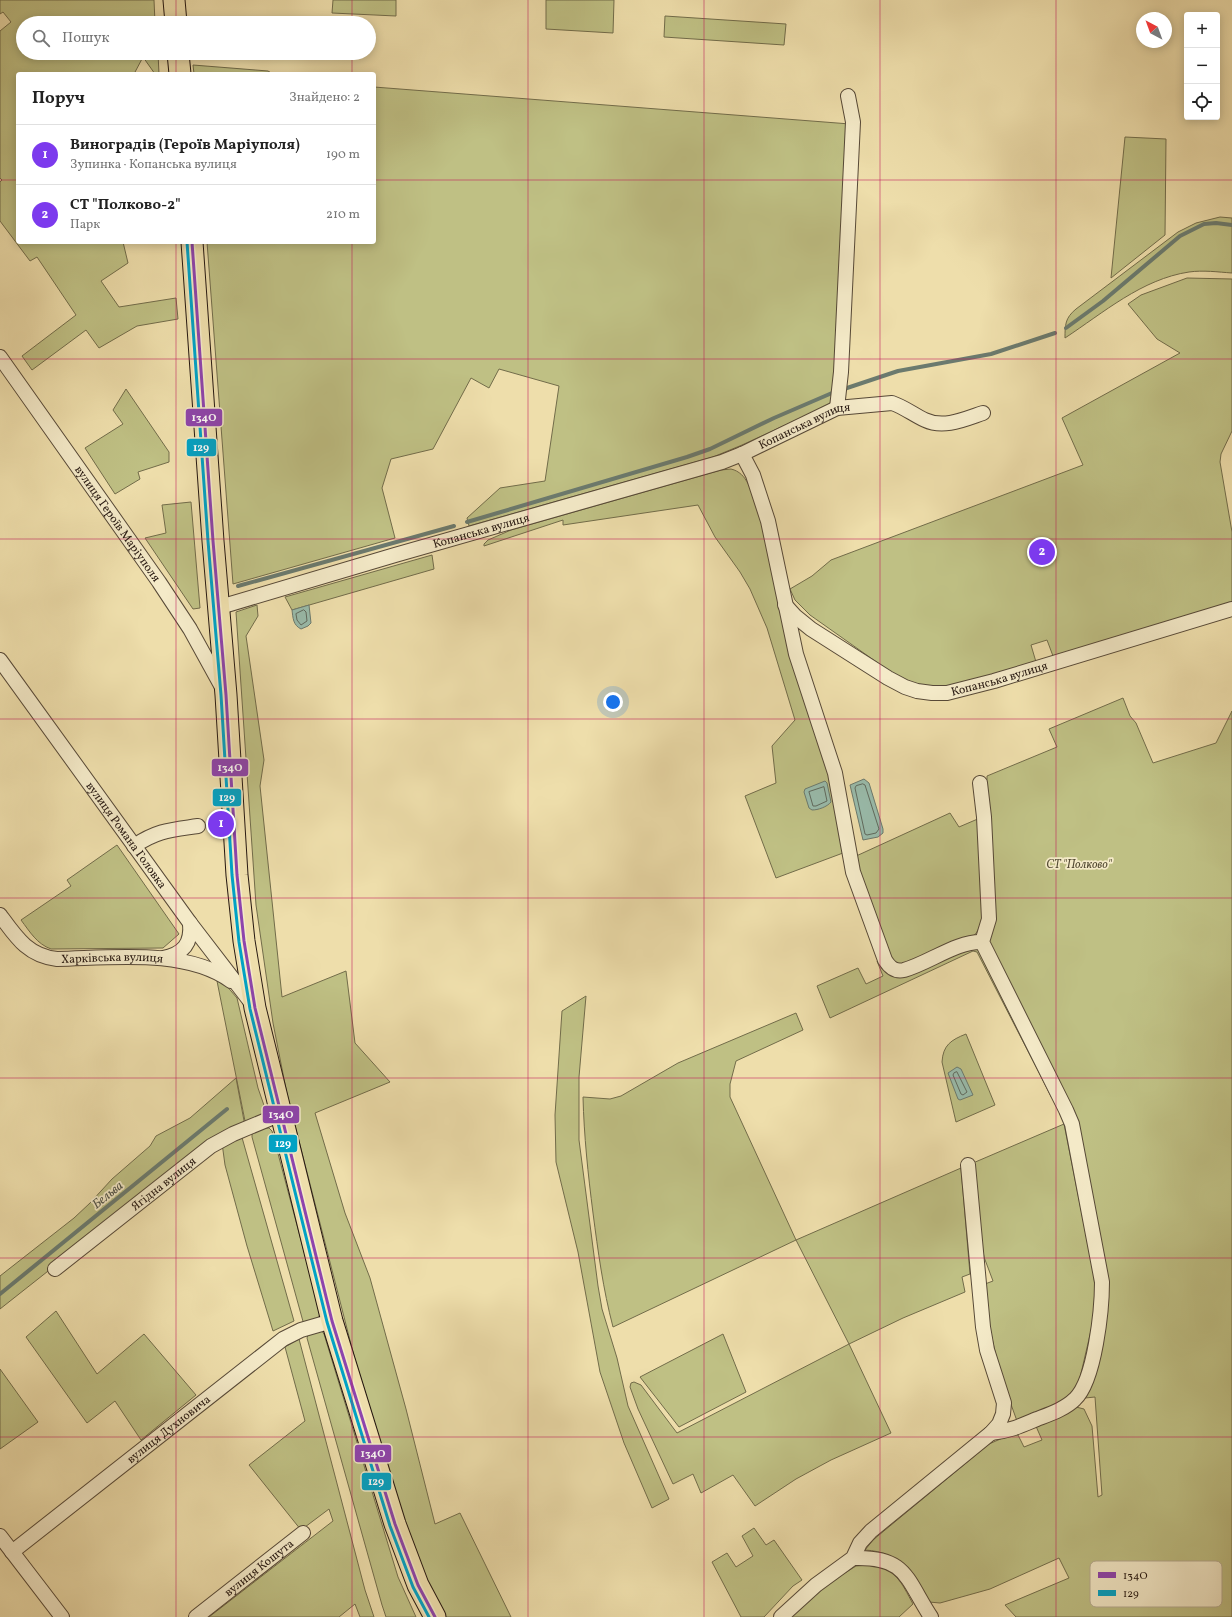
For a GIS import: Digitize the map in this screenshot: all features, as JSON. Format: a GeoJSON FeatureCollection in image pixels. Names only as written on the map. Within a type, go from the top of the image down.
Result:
{"type":"FeatureCollection","features":[{"type":"Feature","properties":{"kind":"highway"},"geometry":{"type":"LineString","coordinates":[[174,0],[175,16]]}},
{"type":"Feature","properties":{"kind":"highway"},"geometry":{"type":"LineString","coordinates":[[179,60],[180,72]]}},
{"type":"Feature","properties":{"kind":"highway"},"geometry":{"type":"LineString","coordinates":[[192,244],[213,541],[220,607],[237,875],[244,941],[255,1008],[332,1321],[395,1524],[418,1585],[435,1617]]}},
{"type":"Feature","properties":{"kind":"street"},"geometry":{"type":"LineString","coordinates":[[837,408],[841,372],[853,122],[848,96]]}},
{"type":"Feature","properties":{"kind":"street","name":"вулиця Героїв Маріуполя"},"geometry":{"type":"LineString","coordinates":[[0,357],[159,582],[190,629],[226,695]]}},
{"type":"Feature","properties":{"kind":"street","name":"Копанська вулиця"},"geometry":{"type":"LineString","coordinates":[[220,607],[395,555],[706,467],[742,454],[837,408],[892,403],[924,420],[939,424],[960,421],[983,413]]}},
{"type":"Feature","properties":{"kind":"street","name":"Копанська вулиця"},"geometry":{"type":"LineString","coordinates":[[742,454],[755,481],[768,521],[799,664],[835,773],[853,872],[885,960],[889,966],[899,971],[910,968],[966,944],[982,942]]}},
{"type":"Feature","properties":{"kind":"street","name":"Копанська вулиця"},"geometry":{"type":"LineString","coordinates":[[785,605],[795,616],[811,629],[888,678],[905,687],[917,691],[932,693],[947,693],[994,681],[1232,609]]}},
{"type":"Feature","properties":{"kind":"street","name":"вулиця Романа Головка"},"geometry":{"type":"LineString","coordinates":[[0,660],[190,923],[255,1008]]}},
{"type":"Feature","properties":{"kind":"street"},"geometry":{"type":"LineString","coordinates":[[980,783],[985,832],[989,919],[982,942],[1072,1124],[1102,1282],[1102,1301],[1089,1374],[1078,1396],[1068,1405],[1059,1410],[1007,1432],[991,1433]]}},
{"type":"Feature","properties":{"kind":"street"},"geometry":{"type":"LineString","coordinates":[[134,846],[158,832],[198,826]]}},
{"type":"Feature","properties":{"kind":"street","name":"Харківська вулиця"},"geometry":{"type":"LineString","coordinates":[[0,915],[14,934],[29,949],[47,958],[162,958],[180,961],[214,971],[225,976],[238,985]]}},
{"type":"Feature","properties":{"kind":"street"},"geometry":{"type":"LineString","coordinates":[[162,958],[172,956],[184,948],[189,941],[191,933],[190,923]]}},
{"type":"Feature","properties":{"kind":"street","name":"Ягідна вулиця"},"geometry":{"type":"LineString","coordinates":[[55,1269],[211,1146],[234,1134],[281,1114]]}},
{"type":"Feature","properties":{"kind":"street"},"geometry":{"type":"LineString","coordinates":[[781,1617],[816,1585],[853,1558],[860,1543],[871,1531],[991,1433],[999,1424],[1003,1414],[1004,1403],[987,1350],[983,1327],[968,1165]]}},
{"type":"Feature","properties":{"kind":"street","name":"вулиця Духновича"},"geometry":{"type":"LineString","coordinates":[[12,1552],[283,1339],[300,1330],[332,1321]]}},
{"type":"Feature","properties":{"kind":"street","name":"вулиця Кошута"},"geometry":{"type":"LineString","coordinates":[[196,1617],[303,1533]]}},
{"type":"Feature","properties":{"kind":"street"},"geometry":{"type":"LineString","coordinates":[[0,1536],[62,1617]]}},
{"type":"Feature","properties":{"kind":"street"},"geometry":{"type":"LineString","coordinates":[[853,1558],[870,1557],[891,1563],[901,1570],[910,1581],[931,1617]]}},
{"type":"Feature","properties":{"kind":"green space"},"geometry":{"type":"Polygon","coordinates":[[[0,0],[154,0],[155,16],[16,16],[16,60],[141,60],[135,72],[16,72],[16,242],[0,221],[0,182],[2,180],[0,178],[0,31],[11,22],[3,12],[0,14],[0,0]]]}},
{"type":"Feature","properties":{"kind":"green space"},"geometry":{"type":"Polygon","coordinates":[[[333,0],[396,0],[396,16],[332,13],[333,0]]]}},
{"type":"Feature","properties":{"kind":"green space"},"geometry":{"type":"Polygon","coordinates":[[[546,0],[614,0],[613,33],[546,29],[546,0]]]}},
{"type":"Feature","properties":{"kind":"green space"},"geometry":{"type":"Polygon","coordinates":[[[665,16],[786,24],[784,45],[664,37],[665,16]]]}},
{"type":"Feature","properties":{"kind":"green space"},"geometry":{"type":"Polygon","coordinates":[[[145,60],[158,60],[159,72],[154,72],[145,60]]]}},
{"type":"Feature","properties":{"kind":"green space"},"geometry":{"type":"Polygon","coordinates":[[[193,65],[270,72],[194,72],[193,65]]]}},
{"type":"Feature","properties":{"kind":"green space"},"geometry":{"type":"Polygon","coordinates":[[[376,87],[850,124],[838,372],[831,404],[713,457],[469,526],[467,518],[500,488],[545,481],[559,386],[499,369],[489,388],[471,378],[433,449],[391,459],[382,488],[395,538],[233,584],[207,244],[376,244],[376,87]]]}},
{"type":"Feature","properties":{"kind":"green space"},"geometry":{"type":"Polygon","coordinates":[[[1125,137],[1166,139],[1165,235],[1111,278],[1125,137]]]}},
{"type":"Feature","properties":{"kind":"green space"},"geometry":{"type":"Polygon","coordinates":[[[1220,217],[1232,218],[1232,273],[1205,271],[1189,272],[1155,282],[1124,298],[1065,338],[1066,322],[1076,309],[1178,232],[1196,223],[1220,217]]]}},
{"type":"Feature","properties":{"kind":"green space"},"geometry":{"type":"Polygon","coordinates":[[[17,244],[123,244],[128,263],[101,281],[119,307],[176,298],[178,319],[137,326],[99,348],[86,330],[32,370],[22,356],[76,315],[37,257],[30,261],[17,244]]]}},
{"type":"Feature","properties":{"kind":"green space"},"geometry":{"type":"Polygon","coordinates":[[[1187,278],[1232,279],[1232,431],[1221,454],[1220,462],[1232,532],[1232,603],[1053,656],[1047,640],[1031,645],[1036,662],[953,686],[936,687],[918,685],[892,673],[810,615],[795,600],[790,589],[812,576],[831,560],[1083,465],[1062,418],[1180,353],[1157,339],[1128,304],[1141,295],[1187,278]]]}},
{"type":"Feature","properties":{"kind":"green space"},"geometry":{"type":"Polygon","coordinates":[[[126,389],[169,452],[169,462],[138,472],[140,479],[115,494],[85,448],[123,424],[113,410],[126,389]]]}},
{"type":"Feature","properties":{"kind":"green space"},"geometry":{"type":"Polygon","coordinates":[[[731,469],[737,471],[745,479],[751,489],[757,507],[826,760],[843,853],[776,878],[745,796],[776,783],[772,746],[795,720],[767,628],[750,589],[715,537],[698,505],[563,525],[563,520],[484,546],[488,540],[511,530],[721,470],[731,469]]]}},
{"type":"Feature","properties":{"kind":"green space"},"geometry":{"type":"Polygon","coordinates":[[[191,502],[200,608],[193,609],[145,538],[166,533],[162,505],[191,502]]]}},
{"type":"Feature","properties":{"kind":"green space"},"geometry":{"type":"Polygon","coordinates":[[[432,555],[434,569],[292,610],[285,597],[432,555]]]}},
{"type":"Feature","properties":{"kind":"green space"},"geometry":{"type":"Polygon","coordinates":[[[257,605],[258,616],[246,636],[264,760],[260,786],[282,997],[346,971],[355,1043],[390,1082],[315,1113],[345,1213],[370,1278],[406,1409],[435,1524],[460,1513],[511,1617],[445,1617],[426,1581],[404,1519],[354,1356],[287,1094],[273,1023],[256,905],[236,612],[257,605]]]}},
{"type":"Feature","properties":{"kind":"green space","name":"СТ \"Полково\""},"geometry":{"type":"Polygon","coordinates":[[[1123,698],[1130,716],[1136,723],[1153,763],[1216,743],[1232,711],[1232,1617],[1016,1617],[1005,1605],[1069,1578],[1059,1558],[990,1589],[940,1603],[929,1602],[910,1574],[896,1560],[888,1555],[865,1550],[873,1540],[989,1444],[1014,1433],[1018,1435],[1024,1447],[1042,1440],[1035,1424],[1076,1407],[1084,1409],[1092,1426],[1098,1497],[1102,1495],[1095,1397],[1085,1398],[1098,1367],[1108,1300],[1105,1263],[1078,1127],[987,944],[987,776],[1057,747],[1049,729],[1123,698]]]}},
{"type":"Feature","properties":{"kind":"green space"},"geometry":{"type":"Polygon","coordinates":[[[950,813],[959,827],[980,818],[982,917],[980,926],[978,931],[972,937],[902,967],[891,961],[854,857],[950,813]]]}},
{"type":"Feature","properties":{"kind":"green space"},"geometry":{"type":"Polygon","coordinates":[[[117,845],[179,934],[163,948],[51,949],[46,947],[34,937],[21,920],[71,886],[67,880],[117,845]]]}},
{"type":"Feature","properties":{"kind":"green space"},"geometry":{"type":"Polygon","coordinates":[[[977,946],[1052,1098],[977,952],[973,951],[830,1018],[817,986],[858,968],[866,984],[883,976],[877,961],[888,970],[977,946]]]}},
{"type":"Feature","properties":{"kind":"green space"},"geometry":{"type":"Polygon","coordinates":[[[217,981],[225,984],[237,998],[258,1088],[268,1117],[246,1126],[217,981]]]}},
{"type":"Feature","properties":{"kind":"green space"},"geometry":{"type":"Polygon","coordinates":[[[586,996],[579,1077],[579,1140],[602,1309],[617,1358],[628,1406],[669,1499],[652,1508],[624,1443],[600,1372],[578,1252],[556,1162],[555,1115],[562,1011],[586,996]]]}},
{"type":"Feature","properties":{"kind":"green space"},"geometry":{"type":"Polygon","coordinates":[[[796,1013],[803,1030],[736,1061],[730,1084],[730,1097],[796,1240],[613,1327],[609,1313],[599,1256],[593,1213],[586,1155],[583,1097],[610,1099],[621,1096],[678,1063],[796,1013]]]}},
{"type":"Feature","properties":{"kind":"green space"},"geometry":{"type":"Polygon","coordinates":[[[966,1034],[995,1105],[956,1122],[942,1062],[946,1047],[952,1041],[966,1034]]]}},
{"type":"Feature","properties":{"kind":"green space"},"geometry":{"type":"Polygon","coordinates":[[[236,1078],[245,1126],[209,1144],[0,1309],[0,1276],[74,1218],[112,1179],[150,1146],[156,1136],[190,1118],[236,1078]]]}},
{"type":"Feature","properties":{"kind":"green space"},"geometry":{"type":"Polygon","coordinates":[[[1064,1124],[1094,1275],[1096,1309],[1079,1382],[1068,1399],[1017,1421],[1000,1374],[990,1329],[985,1284],[993,1281],[984,1257],[982,1246],[973,1163],[1064,1124]]]}},
{"type":"Feature","properties":{"kind":"green space"},"geometry":{"type":"Polygon","coordinates":[[[264,1128],[269,1128],[272,1131],[320,1312],[317,1319],[304,1325],[252,1137],[252,1134],[264,1128]]]}},
{"type":"Feature","properties":{"kind":"green space"},"geometry":{"type":"Polygon","coordinates":[[[241,1134],[294,1321],[273,1331],[247,1246],[225,1165],[222,1143],[241,1134]]]}},
{"type":"Feature","properties":{"kind":"green space"},"geometry":{"type":"Polygon","coordinates":[[[961,1168],[970,1274],[962,1277],[965,1292],[903,1318],[849,1344],[796,1240],[961,1168]]]}},
{"type":"Feature","properties":{"kind":"green space"},"geometry":{"type":"Polygon","coordinates":[[[56,1311],[97,1374],[144,1334],[196,1395],[141,1440],[115,1401],[87,1423],[26,1337],[56,1311]]]}},
{"type":"Feature","properties":{"kind":"green space"},"geometry":{"type":"Polygon","coordinates":[[[321,1330],[324,1334],[398,1577],[416,1617],[386,1617],[382,1605],[307,1338],[308,1335],[321,1330]]]}},
{"type":"Feature","properties":{"kind":"green space"},"geometry":{"type":"Polygon","coordinates":[[[723,1334],[746,1392],[679,1427],[640,1377],[723,1334]]]}},
{"type":"Feature","properties":{"kind":"green space"},"geometry":{"type":"Polygon","coordinates":[[[299,1339],[365,1590],[374,1617],[360,1617],[355,1604],[339,1617],[209,1617],[333,1521],[329,1509],[301,1530],[249,1465],[305,1421],[285,1347],[299,1339]]]}},
{"type":"Feature","properties":{"kind":"green space"},"geometry":{"type":"Polygon","coordinates":[[[849,1344],[891,1433],[831,1460],[796,1479],[755,1506],[733,1475],[701,1493],[693,1474],[673,1484],[638,1409],[630,1387],[631,1383],[634,1382],[641,1385],[677,1433],[849,1344]]]}},
{"type":"Feature","properties":{"kind":"green space"},"geometry":{"type":"Polygon","coordinates":[[[0,1369],[38,1422],[0,1449],[0,1369]]]}},
{"type":"Feature","properties":{"kind":"green space"},"geometry":{"type":"Polygon","coordinates":[[[754,1528],[766,1545],[774,1540],[802,1580],[793,1586],[764,1617],[741,1617],[712,1562],[727,1553],[736,1567],[753,1556],[742,1536],[754,1528]]]}},
{"type":"Feature","properties":{"kind":"green space"},"geometry":{"type":"Polygon","coordinates":[[[869,1565],[886,1569],[892,1573],[897,1577],[905,1589],[913,1604],[899,1617],[790,1617],[832,1581],[856,1566],[869,1565]]]}},
{"type":"Feature","properties":{"kind":"water"},"geometry":{"type":"Polygon","coordinates":[[[309,605],[311,623],[301,629],[295,623],[292,610],[309,605]]]}},
{"type":"Feature","properties":{"kind":"water"},"geometry":{"type":"Polygon","coordinates":[[[864,779],[869,783],[883,833],[878,837],[863,840],[850,785],[864,779]]]}},
{"type":"Feature","properties":{"kind":"water"},"geometry":{"type":"Polygon","coordinates":[[[825,781],[827,783],[831,802],[822,808],[812,810],[809,808],[804,792],[805,789],[825,781]]]}},
{"type":"Feature","properties":{"kind":"water"},"geometry":{"type":"Polygon","coordinates":[[[957,1067],[961,1069],[973,1095],[960,1100],[958,1099],[948,1073],[957,1067]]]}},
{"type":"Feature","properties":{"kind":"waterway"},"geometry":{"type":"LineString","coordinates":[[1066,328],[1103,301],[1180,236],[1204,224],[1216,223],[1232,225]]}},
{"type":"Feature","properties":{"kind":"waterway"},"geometry":{"type":"LineString","coordinates":[[844,389],[898,371],[991,354],[1055,333]]}},
{"type":"Feature","properties":{"kind":"waterway"},"geometry":{"type":"LineString","coordinates":[[467,522],[710,449],[774,418],[832,393]]}},
{"type":"Feature","properties":{"kind":"waterway"},"geometry":{"type":"LineString","coordinates":[[238,586],[454,526]]}},
{"type":"Feature","properties":{"kind":"waterway","name":"Бельва"},"geometry":{"type":"LineString","coordinates":[[0,1294],[227,1109]]}},
{"type":"Feature","properties":{"kind":"transit line","name":"129"},"geometry":{"type":"LineString","coordinates":[[187,244],[208,541],[221,695],[232,875],[239,942],[250,1009],[327,1322],[390,1526],[413,1587],[429,1617]]}},
{"type":"Feature","properties":{"kind":"transit line","name":"134О"},"geometry":{"type":"LineString","coordinates":[[192,244],[213,541],[226,695],[237,875],[244,941],[255,1008],[332,1321],[395,1524],[418,1585],[435,1617]]}},
{"type":"Feature","properties":{"kind":"place","name":"СТ \"Полково-2\""},"geometry":{"type":"Point","coordinates":[1042,552]}},
{"type":"Feature","properties":{"kind":"place","name":"Виноградів (Героїв Маріуполя)"},"geometry":{"type":"Point","coordinates":[221,824]}}]}
